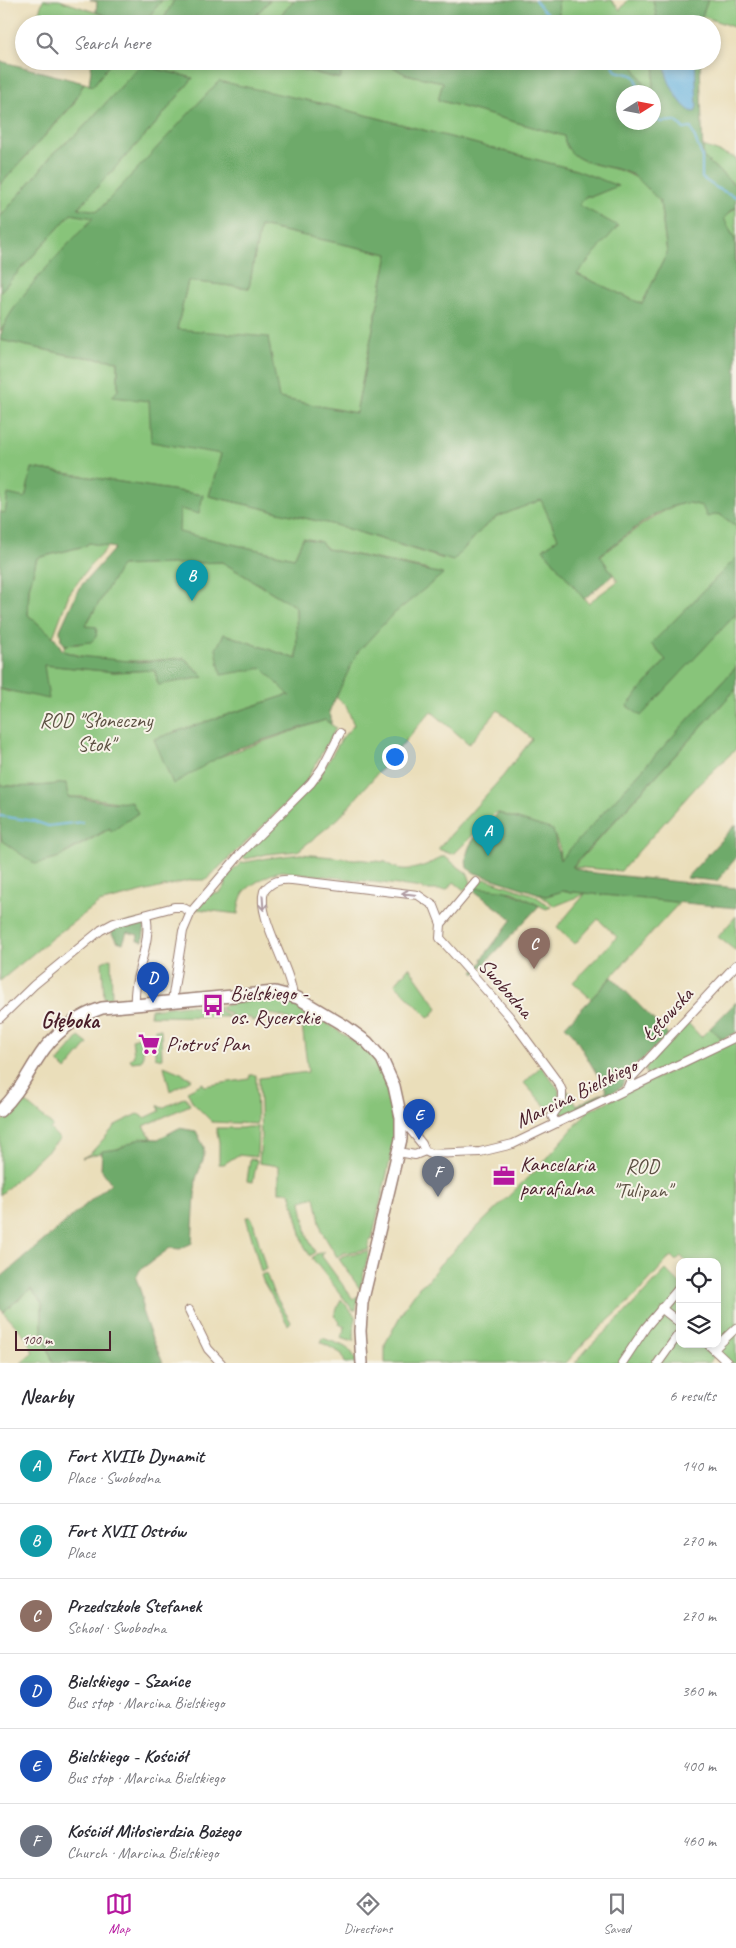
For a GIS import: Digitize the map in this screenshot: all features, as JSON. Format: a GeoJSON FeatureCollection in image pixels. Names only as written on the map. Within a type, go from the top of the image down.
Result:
{"type":"FeatureCollection","features":[{"type":"Feature","properties":{"kind":"street"},"geometry":{"type":"LineString","coordinates":[[172,1001],[183,931],[191,912],[242,852],[311,783],[322,768],[340,733]]}},
{"type":"Feature","properties":{"kind":"street"},"geometry":{"type":"LineString","coordinates":[[293,996],[290,979],[262,906],[264,891],[270,884],[278,880],[305,881],[418,895],[434,906],[441,924],[476,882]]}},
{"type":"Feature","properties":{"kind":"street"},"geometry":{"type":"LineString","coordinates":[[0,1018],[34,985],[101,930],[114,924],[174,907],[182,907],[191,912]]}},
{"type":"Feature","properties":{"kind":"street"},"geometry":{"type":"LineString","coordinates":[[135,1004],[136,978],[149,926],[146,916]]}},
{"type":"Feature","properties":{"kind":"street","name":"Swobodna"},"geometry":{"type":"LineString","coordinates":[[441,924],[439,933],[442,942],[509,1016],[558,1084],[562,1098],[561,1104],[552,1116],[555,1122]]}},
{"type":"Feature","properties":{"kind":"street","name":"Łętowska"},"geometry":{"type":"LineString","coordinates":[[627,1089],[632,1077],[736,965]]}},
{"type":"Feature","properties":{"kind":"street"},"geometry":{"type":"LineString","coordinates":[[0,1111],[20,1090],[45,1048],[70,1024],[90,1012],[102,1008],[267,992],[293,996],[345,1026],[375,1050],[382,1059],[394,1086],[401,1118],[401,1139],[362,1303],[360,1330],[362,1363]]}},
{"type":"Feature","properties":{"kind":"street","name":"Marcina Bielskiego"},"geometry":{"type":"LineString","coordinates":[[398,1152],[415,1155],[425,1151],[431,1154],[440,1154],[490,1151],[513,1144],[555,1122],[736,1037]]}},
{"type":"Feature","properties":{"kind":"street"},"geometry":{"type":"LineString","coordinates":[[401,1118],[422,1144],[425,1151]]}},
{"type":"Feature","properties":{"kind":"street"},"geometry":{"type":"LineString","coordinates":[[401,1139],[415,1135]]}},
{"type":"Feature","properties":{"kind":"street"},"geometry":{"type":"LineString","coordinates":[[622,1363],[646,1326],[676,1291]]}},
{"type":"Feature","properties":{"kind":"street"},"geometry":{"type":"LineString","coordinates":[[661,1308],[676,1320]]}},
{"type":"Feature","properties":{"kind":"street"},"geometry":{"type":"LineString","coordinates":[[189,1310],[208,1349],[221,1363]]}},
{"type":"Feature","properties":{"kind":"street"},"geometry":{"type":"LineString","coordinates":[[721,1339],[736,1328]]}},
{"type":"Feature","properties":{"kind":"street"},"geometry":{"type":"LineString","coordinates":[[658,1363],[676,1338]]}},
{"type":"Feature","properties":{"kind":"street"},"geometry":{"type":"LineString","coordinates":[[712,1348],[728,1363]]}},
{"type":"Feature","properties":{"kind":"green space"},"geometry":{"type":"Polygon","coordinates":[[[43,0],[59,0],[103,15],[38,15],[43,0]]]}},
{"type":"Feature","properties":{"kind":"green space"},"geometry":{"type":"Polygon","coordinates":[[[90,0],[162,0],[150,15],[104,15],[96,12],[97,2],[90,0]]]}},
{"type":"Feature","properties":{"kind":"green space"},"geometry":{"type":"Polygon","coordinates":[[[162,0],[174,0],[166,15],[150,15],[162,0]]]}},
{"type":"Feature","properties":{"kind":"green space"},"geometry":{"type":"Polygon","coordinates":[[[174,0],[270,0],[256,15],[166,15],[174,0]]]}},
{"type":"Feature","properties":{"kind":"green space"},"geometry":{"type":"Polygon","coordinates":[[[270,0],[294,0],[281,15],[256,15],[270,0]]]}},
{"type":"Feature","properties":{"kind":"green space"},"geometry":{"type":"Polygon","coordinates":[[[294,0],[558,0],[559,15],[281,15],[294,0]]]}},
{"type":"Feature","properties":{"kind":"green space"},"geometry":{"type":"Polygon","coordinates":[[[558,0],[611,0],[620,10],[628,0],[653,0],[656,15],[559,15],[558,0]]]}},
{"type":"Feature","properties":{"kind":"green space"},"geometry":{"type":"Polygon","coordinates":[[[653,0],[708,0],[702,15],[656,15],[653,0]]]}},
{"type":"Feature","properties":{"kind":"green space"},"geometry":{"type":"Polygon","coordinates":[[[708,0],[736,0],[736,28],[721,23],[721,15],[702,15],[708,0]]]}},
{"type":"Feature","properties":{"kind":"green space"},"geometry":{"type":"Polygon","coordinates":[[[0,61],[15,65],[15,70],[34,70],[84,83],[73,104],[0,185],[0,61]]]}},
{"type":"Feature","properties":{"kind":"green space"},"geometry":{"type":"Polygon","coordinates":[[[91,70],[105,70],[93,86],[89,85],[91,70]]]}},
{"type":"Feature","properties":{"kind":"green space"},"geometry":{"type":"Polygon","coordinates":[[[105,70],[136,70],[78,133],[54,152],[0,217],[0,185],[73,105],[84,83],[93,86],[105,70]]]}},
{"type":"Feature","properties":{"kind":"green space"},"geometry":{"type":"Polygon","coordinates":[[[136,70],[161,70],[193,78],[152,128],[78,208],[98,211],[219,81],[324,104],[576,170],[618,186],[593,196],[586,196],[579,205],[618,226],[577,274],[642,304],[667,253],[660,201],[642,183],[631,174],[581,159],[573,154],[567,146],[564,136],[438,100],[443,82],[405,74],[398,70],[636,70],[645,85],[616,85],[616,130],[661,130],[661,85],[653,85],[655,70],[700,70],[703,157],[736,186],[736,209],[734,208],[724,218],[735,240],[736,526],[719,514],[707,517],[702,506],[687,503],[664,510],[641,524],[600,555],[613,575],[584,599],[543,549],[558,538],[541,500],[497,517],[483,528],[453,561],[335,525],[209,496],[221,454],[151,442],[149,401],[112,397],[118,390],[118,361],[69,355],[0,340],[3,327],[11,312],[38,277],[93,218],[71,214],[0,292],[0,217],[54,152],[78,133],[136,70]],[[260,226],[249,288],[188,281],[177,329],[268,337],[279,398],[356,413],[388,254],[260,226]]]}},
{"type":"Feature","properties":{"kind":"green space"},"geometry":{"type":"Polygon","coordinates":[[[161,70],[304,70],[340,79],[340,70],[398,70],[405,74],[443,82],[438,100],[564,136],[567,146],[573,154],[581,159],[622,171],[643,183],[660,201],[667,253],[642,304],[577,274],[579,205],[586,196],[593,196],[617,186],[576,170],[324,104],[219,82],[98,211],[78,208],[152,128],[193,78],[161,70]]]}},
{"type":"Feature","properties":{"kind":"green space"},"geometry":{"type":"Polygon","coordinates":[[[304,70],[341,70],[341,79],[304,70]]]}},
{"type":"Feature","properties":{"kind":"green space"},"geometry":{"type":"Polygon","coordinates":[[[636,70],[655,70],[653,85],[645,85],[636,70]]]}},
{"type":"Feature","properties":{"kind":"green space"},"geometry":{"type":"Polygon","coordinates":[[[703,146],[736,158],[736,186],[703,157],[703,146]]]}},
{"type":"Feature","properties":{"kind":"green space"},"geometry":{"type":"Polygon","coordinates":[[[735,208],[736,276],[735,240],[724,218],[735,208]]]}},
{"type":"Feature","properties":{"kind":"green space"},"geometry":{"type":"Polygon","coordinates":[[[71,214],[94,217],[27,291],[0,331],[0,292],[71,214]]]}},
{"type":"Feature","properties":{"kind":"green space"},"geometry":{"type":"Polygon","coordinates":[[[260,226],[388,254],[356,413],[279,398],[177,329],[188,281],[249,288],[260,226]]]}},
{"type":"Feature","properties":{"kind":"green space"},"geometry":{"type":"Polygon","coordinates":[[[0,340],[69,355],[118,361],[118,390],[149,401],[198,449],[221,454],[209,496],[335,525],[444,559],[497,517],[541,499],[558,538],[543,549],[588,603],[618,581],[600,556],[643,524],[668,509],[688,503],[701,505],[719,514],[736,526],[736,558],[652,644],[666,660],[627,706],[641,715],[736,614],[736,667],[560,861],[559,846],[552,830],[496,812],[455,853],[451,854],[438,849],[503,776],[532,739],[498,710],[469,744],[431,711],[339,818],[298,851],[267,854],[246,859],[242,856],[318,779],[342,738],[354,725],[346,706],[327,689],[336,673],[429,570],[328,549],[321,542],[303,538],[294,558],[178,532],[180,509],[202,495],[33,468],[25,498],[5,514],[0,512],[0,340]]]}},
{"type":"Feature","properties":{"kind":"green space"},"geometry":{"type":"Polygon","coordinates":[[[32,468],[203,495],[199,514],[180,509],[179,532],[294,558],[303,538],[321,542],[327,549],[443,574],[390,617],[357,653],[329,712],[331,724],[325,720],[233,750],[173,784],[154,739],[287,695],[290,696],[262,668],[221,675],[216,649],[224,634],[297,659],[296,607],[222,562],[121,566],[85,626],[97,627],[96,637],[91,642],[65,645],[61,640],[60,630],[79,588],[115,548],[89,543],[85,546],[37,558],[29,588],[28,615],[55,638],[63,651],[78,656],[139,662],[184,658],[204,677],[158,685],[155,670],[114,672],[44,665],[49,699],[0,689],[0,512],[5,513],[8,494],[25,498],[32,468]]]}},
{"type":"Feature","properties":{"kind":"green space"},"geometry":{"type":"Polygon","coordinates":[[[89,543],[109,546],[89,567],[69,594],[53,637],[28,615],[29,588],[37,558],[85,546],[89,543]]]}},
{"type":"Feature","properties":{"kind":"green space"},"geometry":{"type":"Polygon","coordinates":[[[736,558],[736,614],[641,716],[627,706],[666,660],[651,644],[736,558]]]}},
{"type":"Feature","properties":{"kind":"green space","name":"ROD \"Słoneczny Stok\""},"geometry":{"type":"Polygon","coordinates":[[[222,562],[296,607],[297,659],[224,634],[290,696],[287,695],[154,739],[219,757],[325,720],[336,728],[302,788],[206,880],[191,880],[99,903],[52,938],[0,981],[0,832],[2,841],[54,860],[138,813],[124,803],[83,797],[68,797],[65,783],[32,786],[0,785],[0,689],[9,692],[44,665],[114,672],[155,670],[158,684],[204,677],[184,658],[124,661],[93,658],[63,651],[65,645],[79,644],[85,627],[120,566],[222,562]]]}},
{"type":"Feature","properties":{"kind":"green space"},"geometry":{"type":"Polygon","coordinates":[[[736,667],[736,689],[572,867],[586,872],[736,888],[736,908],[563,891],[546,896],[475,873],[467,868],[466,859],[470,845],[498,813],[553,830],[560,860],[736,667]]]}},
{"type":"Feature","properties":{"kind":"green space"},"geometry":{"type":"Polygon","coordinates":[[[736,689],[736,749],[697,786],[621,871],[573,867],[736,689]]]}},
{"type":"Feature","properties":{"kind":"green space"},"geometry":{"type":"Polygon","coordinates":[[[66,783],[68,797],[109,802],[131,801],[138,813],[111,832],[110,828],[53,860],[35,864],[2,841],[0,832],[0,785],[33,786],[66,783]]]}},
{"type":"Feature","properties":{"kind":"green space"},"geometry":{"type":"Polygon","coordinates":[[[736,824],[736,858],[717,881],[686,878],[736,824]]]}},
{"type":"Feature","properties":{"kind":"green space"},"geometry":{"type":"Polygon","coordinates":[[[301,854],[386,862],[399,869],[421,867],[441,857],[445,857],[468,874],[471,883],[464,890],[454,882],[447,890],[423,890],[423,888],[282,871],[263,878],[246,890],[239,904],[238,914],[197,909],[211,894],[220,893],[226,885],[224,879],[241,863],[301,854]]]}},
{"type":"Feature","properties":{"kind":"green space"},"geometry":{"type":"Polygon","coordinates":[[[486,879],[534,895],[551,907],[546,909],[513,892],[475,888],[480,881],[486,879]]]}},
{"type":"Feature","properties":{"kind":"green space"},"geometry":{"type":"Polygon","coordinates":[[[475,888],[508,892],[539,906],[475,974],[473,972],[483,961],[482,959],[512,919],[473,890],[475,888]]]}},
{"type":"Feature","properties":{"kind":"green space"},"geometry":{"type":"Polygon","coordinates":[[[563,891],[680,902],[591,999],[573,982],[617,937],[598,919],[575,944],[557,927],[585,894],[555,906],[537,893],[546,896],[563,891]]]}},
{"type":"Feature","properties":{"kind":"green space"},"geometry":{"type":"Polygon","coordinates":[[[736,916],[736,951],[718,937],[736,916]]]}},
{"type":"Feature","properties":{"kind":"green space"},"geometry":{"type":"Polygon","coordinates":[[[138,920],[145,923],[143,941],[137,940],[138,935],[127,932],[123,943],[117,941],[112,934],[112,927],[138,920]]]}},
{"type":"Feature","properties":{"kind":"green space"},"geometry":{"type":"Polygon","coordinates":[[[111,958],[112,998],[104,998],[102,962],[111,958]]]}},
{"type":"Feature","properties":{"kind":"green space"},"geometry":{"type":"Polygon","coordinates":[[[409,967],[438,1008],[429,1018],[395,984],[409,967]]]}},
{"type":"Feature","properties":{"kind":"green space"},"geometry":{"type":"Polygon","coordinates":[[[612,977],[668,1035],[628,1073],[621,1088],[579,1108],[577,1105],[607,1091],[573,1034],[565,1026],[612,977]]]}},
{"type":"Feature","properties":{"kind":"green space"},"geometry":{"type":"Polygon","coordinates":[[[260,999],[291,1003],[324,1021],[369,1052],[383,1075],[390,1099],[396,1134],[372,1239],[370,1239],[368,1246],[369,1249],[344,1253],[337,1257],[322,1232],[315,1197],[301,1201],[307,1235],[315,1252],[310,1256],[304,1245],[290,1192],[279,1192],[279,1166],[259,1163],[261,1138],[259,1078],[308,1072],[302,1025],[287,1018],[271,1014],[260,1014],[260,1020],[252,1021],[251,1018],[230,1017],[230,1013],[222,1010],[221,1006],[260,999]]]}},
{"type":"Feature","properties":{"kind":"green space"},"geometry":{"type":"Polygon","coordinates":[[[736,1002],[736,1033],[722,1039],[710,1028],[736,1002]]]}},
{"type":"Feature","properties":{"kind":"green space"},"geometry":{"type":"Polygon","coordinates":[[[187,1005],[219,1006],[220,1011],[228,1015],[228,1017],[150,1016],[151,1009],[187,1005]]]}},
{"type":"Feature","properties":{"kind":"green space"},"geometry":{"type":"Polygon","coordinates":[[[688,1023],[701,1037],[710,1028],[722,1039],[696,1054],[646,1074],[645,1068],[688,1023]]]}},
{"type":"Feature","properties":{"kind":"green space"},"geometry":{"type":"Polygon","coordinates":[[[155,1029],[161,1029],[162,1059],[155,1057],[155,1029]]]}},
{"type":"Feature","properties":{"kind":"green space"},"geometry":{"type":"Polygon","coordinates":[[[143,1036],[143,1059],[132,1062],[130,1059],[134,1056],[132,1039],[143,1036]]]}},
{"type":"Feature","properties":{"kind":"green space"},"geometry":{"type":"Polygon","coordinates":[[[79,1037],[88,1044],[66,1070],[58,1062],[79,1037]]]}},
{"type":"Feature","properties":{"kind":"green space","name":"ROD \"Tulipan\""},"geometry":{"type":"Polygon","coordinates":[[[736,1040],[736,1363],[721,1363],[714,1356],[709,1363],[575,1363],[666,1270],[676,1280],[676,1348],[721,1348],[721,1258],[683,1258],[681,1256],[676,1258],[676,1261],[671,1256],[635,1296],[585,1342],[566,1363],[385,1363],[385,1344],[405,1307],[419,1287],[428,1280],[440,1264],[536,1171],[588,1111],[736,1040]]]}},
{"type":"Feature","properties":{"kind":"green space"},"geometry":{"type":"Polygon","coordinates":[[[164,1066],[181,1073],[192,1079],[170,1091],[164,1066]]]}},
{"type":"Feature","properties":{"kind":"green space"},"geometry":{"type":"Polygon","coordinates":[[[541,1066],[559,1090],[559,1101],[549,1110],[524,1083],[541,1066]]]}},
{"type":"Feature","properties":{"kind":"green space"},"geometry":{"type":"Polygon","coordinates":[[[250,1075],[256,1075],[257,1124],[212,1122],[193,1103],[187,1091],[203,1083],[204,1086],[249,1079],[250,1075]]]}},
{"type":"Feature","properties":{"kind":"green space"},"geometry":{"type":"Polygon","coordinates":[[[562,1084],[579,1108],[560,1116],[558,1114],[565,1102],[562,1084]]]}},
{"type":"Feature","properties":{"kind":"green space"},"geometry":{"type":"Polygon","coordinates":[[[186,1097],[190,1105],[144,1126],[152,1139],[137,1140],[117,1149],[82,1158],[90,1154],[117,1124],[138,1114],[145,1118],[160,1111],[158,1105],[162,1108],[186,1097]]]}},
{"type":"Feature","properties":{"kind":"green space"},"geometry":{"type":"Polygon","coordinates":[[[24,1101],[53,1126],[50,1129],[60,1139],[0,1195],[0,1123],[24,1101]]]}},
{"type":"Feature","properties":{"kind":"green space"},"geometry":{"type":"Polygon","coordinates":[[[258,1127],[257,1157],[238,1155],[224,1164],[219,1164],[219,1142],[216,1128],[258,1127]]]}},
{"type":"Feature","properties":{"kind":"green space"},"geometry":{"type":"Polygon","coordinates":[[[179,1128],[196,1131],[204,1147],[204,1157],[196,1179],[192,1243],[180,1249],[170,1248],[140,1270],[136,1278],[142,1296],[142,1311],[163,1363],[53,1363],[42,1330],[42,1303],[31,1289],[3,1312],[0,1309],[0,1278],[111,1183],[101,1169],[102,1151],[118,1149],[140,1138],[158,1139],[179,1128]]]}},
{"type":"Feature","properties":{"kind":"green space"},"geometry":{"type":"Polygon","coordinates":[[[250,1159],[257,1160],[253,1182],[247,1181],[250,1159]]]}},
{"type":"Feature","properties":{"kind":"green space"},"geometry":{"type":"Polygon","coordinates":[[[246,1217],[251,1217],[253,1221],[266,1269],[261,1272],[246,1217]]]}},
{"type":"Feature","properties":{"kind":"green space"},"geometry":{"type":"Polygon","coordinates":[[[369,1251],[360,1289],[339,1259],[345,1255],[369,1251]]]}},
{"type":"Feature","properties":{"kind":"green space"},"geometry":{"type":"Polygon","coordinates":[[[324,1252],[321,1255],[353,1299],[358,1296],[356,1310],[353,1310],[312,1258],[316,1254],[324,1252]]]}},
{"type":"Feature","properties":{"kind":"green space"},"geometry":{"type":"Polygon","coordinates":[[[266,1273],[273,1292],[291,1322],[288,1325],[263,1281],[261,1275],[266,1273]]]}},
{"type":"Feature","properties":{"kind":"green space"},"geometry":{"type":"Polygon","coordinates":[[[31,1289],[42,1303],[42,1330],[53,1363],[21,1363],[33,1353],[27,1338],[3,1312],[31,1289]]]}},
{"type":"Feature","properties":{"kind":"green space"},"geometry":{"type":"Polygon","coordinates":[[[341,1299],[355,1316],[354,1340],[350,1341],[341,1338],[345,1327],[339,1324],[340,1322],[334,1316],[341,1299]]]}},
{"type":"Feature","properties":{"kind":"green space"},"geometry":{"type":"Polygon","coordinates":[[[323,1338],[348,1349],[355,1357],[356,1363],[345,1363],[342,1354],[321,1342],[323,1338]]]}},
{"type":"Feature","properties":{"kind":"water"},"geometry":{"type":"Polygon","coordinates":[[[666,70],[695,70],[697,106],[695,112],[691,111],[681,102],[672,88],[666,70]]]}},
{"type":"Feature","properties":{"kind":"waterway"},"geometry":{"type":"LineString","coordinates":[[535,0],[550,15]]}},
{"type":"Feature","properties":{"kind":"waterway"},"geometry":{"type":"LineString","coordinates":[[616,70],[633,75],[637,85]]}},
{"type":"Feature","properties":{"kind":"waterway"},"geometry":{"type":"LineString","coordinates":[[661,122],[676,121],[684,129],[691,128],[702,156],[702,178],[736,197]]}},
{"type":"Feature","properties":{"kind":"waterway"},"geometry":{"type":"LineString","coordinates":[[0,816],[34,821],[48,826],[82,822]]}},
{"type":"Feature","properties":{"kind":"place","name":"Fort XVII Ostrów"},"geometry":{"type":"Point","coordinates":[192,601]}},
{"type":"Feature","properties":{"kind":"place","name":"Fort XVIIb Dynamit"},"geometry":{"type":"Point","coordinates":[488,856]}},
{"type":"Feature","properties":{"kind":"place","name":"Przedszkole Stefanek"},"geometry":{"type":"Point","coordinates":[534,969]}},
{"type":"Feature","properties":{"kind":"place","name":"Bielskiego - Szańce"},"geometry":{"type":"Point","coordinates":[153,1003]}},
{"type":"Feature","properties":{"kind":"place","name":"Bielskiego - os. Rycerskie"},"geometry":{"type":"Point","coordinates":[213,1005]}},
{"type":"Feature","properties":{"kind":"place","name":"Piotruś Pan"},"geometry":{"type":"Point","coordinates":[149,1044]}},
{"type":"Feature","properties":{"kind":"place","name":"Bielskiego - Kościół"},"geometry":{"type":"Point","coordinates":[419,1140]}},
{"type":"Feature","properties":{"kind":"place","name":"Kancelaria parafialna"},"geometry":{"type":"Point","coordinates":[504,1176]}},
{"type":"Feature","properties":{"kind":"place","name":"Kościół Miłosierdzia Bożego"},"geometry":{"type":"Point","coordinates":[438,1197]}},
{"type":"Feature","properties":{"kind":"district","name":"Głęboka"},"geometry":{"type":"Point","coordinates":[70,1020]}}]}
